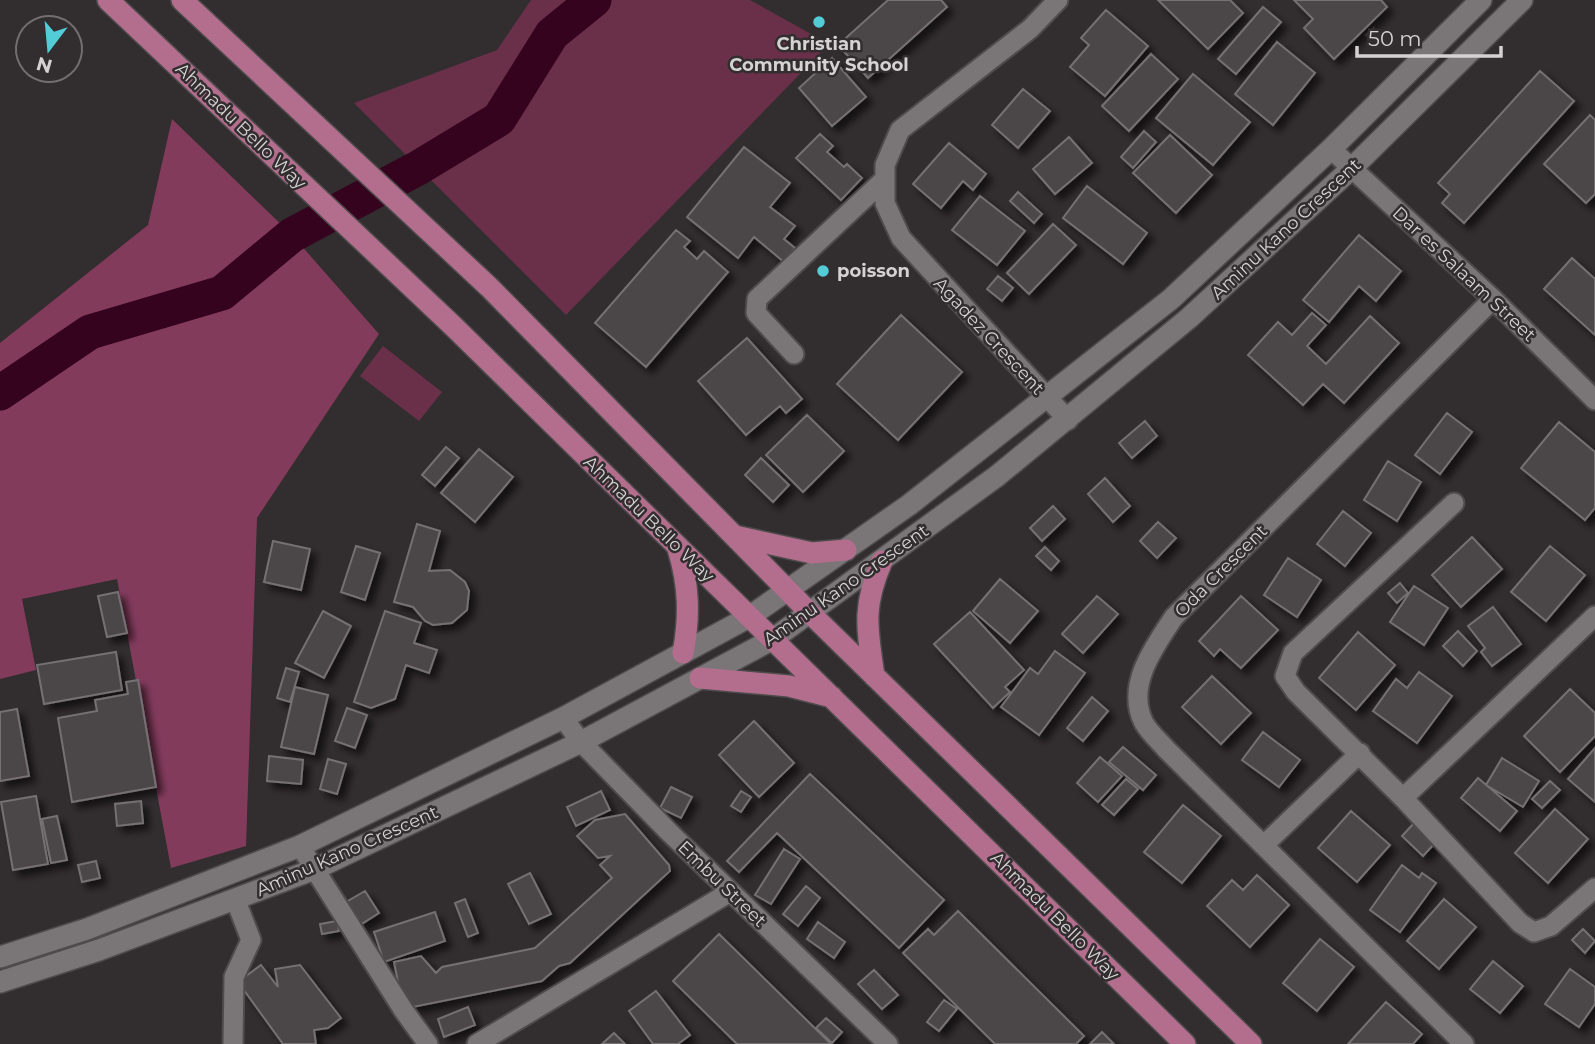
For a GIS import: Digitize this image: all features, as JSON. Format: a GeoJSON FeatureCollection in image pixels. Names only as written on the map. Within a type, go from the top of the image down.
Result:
{"type":"FeatureCollection","features":[{"type":"Feature","properties":{"kind":"main road","name":"Ahmadu Bello Way"},"geometry":{"type":"LineString","coordinates":[[108,0],[452,325],[1185,1044]]}},
{"type":"Feature","properties":{"kind":"main road"},"geometry":{"type":"LineString","coordinates":[[182,0],[489,288],[810,613],[1251,1044]]}},
{"type":"Feature","properties":{"kind":"main road"},"geometry":{"type":"LineString","coordinates":[[734,536],[812,553],[846,550]]}},
{"type":"Feature","properties":{"kind":"main road"},"geometry":{"type":"LineString","coordinates":[[677,547],[687,578],[689,622],[683,653]]}},
{"type":"Feature","properties":{"kind":"main road"},"geometry":{"type":"LineString","coordinates":[[874,676],[866,624],[869,590],[883,561]]}},
{"type":"Feature","properties":{"kind":"main road"},"geometry":{"type":"LineString","coordinates":[[700,678],[789,686],[832,697]]}},
{"type":"Feature","properties":{"kind":"street","name":"Agadez Crescent"},"geometry":{"type":"LineString","coordinates":[[1058,0],[1020,37],[900,130],[884,165],[885,203],[901,238],[1068,420]]}},
{"type":"Feature","properties":{"kind":"street","name":"Aminu Kano Crescent"},"geometry":{"type":"LineString","coordinates":[[0,957],[87,929],[300,846],[563,718],[749,617],[919,498],[1171,299],[1331,149],[1481,0]]}},
{"type":"Feature","properties":{"kind":"street","name":"Aminu Kano Crescent"},"geometry":{"type":"LineString","coordinates":[[0,982],[236,901],[315,869],[581,742],[773,639],[883,561],[1068,420],[1189,318],[1352,168],[1522,0]]}},
{"type":"Feature","properties":{"kind":"street","name":"Dar es Salaam Street"},"geometry":{"type":"LineString","coordinates":[[1331,149],[1493,299],[1595,400]]}},
{"type":"Feature","properties":{"kind":"street"},"geometry":{"type":"LineString","coordinates":[[794,354],[756,313],[757,299],[885,179]]}},
{"type":"Feature","properties":{"kind":"street","name":"Oda Crescent"},"geometry":{"type":"LineString","coordinates":[[1464,1044],[1265,844],[1205,789],[1144,723],[1136,693],[1150,654],[1174,617],[1493,299]]}},
{"type":"Feature","properties":{"kind":"street"},"geometry":{"type":"LineString","coordinates":[[1454,503],[1293,653],[1285,676],[1296,692],[1360,753],[1520,923],[1534,932],[1550,926],[1595,888]]}},
{"type":"Feature","properties":{"kind":"street"},"geometry":{"type":"LineString","coordinates":[[1403,798],[1595,615]]}},
{"type":"Feature","properties":{"kind":"street","name":"Embu Street"},"geometry":{"type":"LineString","coordinates":[[563,718],[581,742],[730,892],[888,1044]]}},
{"type":"Feature","properties":{"kind":"street"},"geometry":{"type":"LineString","coordinates":[[1265,844],[1360,753]]}},
{"type":"Feature","properties":{"kind":"street"},"geometry":{"type":"LineString","coordinates":[[300,846],[404,1011],[428,1044]]}},
{"type":"Feature","properties":{"kind":"street"},"geometry":{"type":"LineString","coordinates":[[477,1044],[730,892]]}},
{"type":"Feature","properties":{"kind":"street"},"geometry":{"type":"LineString","coordinates":[[233,1044],[234,977],[251,940],[236,901]]}},
{"type":"Feature","properties":{"kind":"shaded area"},"geometry":{"type":"Polygon","coordinates":[[[531,0],[750,0],[829,44],[566,315],[354,103],[497,50],[531,0]]]}},
{"type":"Feature","properties":{"kind":"shaded area"},"geometry":{"type":"Polygon","coordinates":[[[172,119],[292,235],[379,334],[257,518],[246,846],[171,868],[117,579],[22,599],[36,670],[0,679],[0,343],[148,225],[172,119]]]}},
{"type":"Feature","properties":{"kind":"shaded area"},"geometry":{"type":"Polygon","coordinates":[[[383,346],[442,392],[419,421],[360,376],[383,346]]]}},
{"type":"Feature","properties":{"kind":"building"},"geometry":{"type":"Polygon","coordinates":[[[888,0],[941,0],[947,7],[868,78],[838,45],[888,0]]]}},
{"type":"Feature","properties":{"kind":"building"},"geometry":{"type":"Polygon","coordinates":[[[1158,0],[1230,0],[1243,13],[1208,49],[1158,0]]]}},
{"type":"Feature","properties":{"kind":"building"},"geometry":{"type":"Polygon","coordinates":[[[1294,0],[1381,0],[1387,7],[1334,59],[1304,28],[1313,19],[1294,0]]]}},
{"type":"Feature","properties":{"kind":"building"},"geometry":{"type":"Polygon","coordinates":[[[1263,7],[1281,22],[1236,74],[1218,59],[1263,7]]]}},
{"type":"Feature","properties":{"kind":"building"},"geometry":{"type":"Polygon","coordinates":[[[1106,10],[1148,46],[1105,96],[1070,67],[1089,45],[1081,38],[1106,10]]]}},
{"type":"Feature","properties":{"kind":"building"},"geometry":{"type":"Polygon","coordinates":[[[1277,42],[1315,73],[1273,125],[1235,94],[1277,42]]]}},
{"type":"Feature","properties":{"kind":"building"},"geometry":{"type":"Polygon","coordinates":[[[1151,54],[1178,79],[1129,131],[1102,106],[1151,54]]]}},
{"type":"Feature","properties":{"kind":"building"},"geometry":{"type":"Polygon","coordinates":[[[832,58],[866,97],[832,126],[799,88],[832,58]]]}},
{"type":"Feature","properties":{"kind":"building"},"geometry":{"type":"Polygon","coordinates":[[[1540,71],[1574,101],[1464,223],[1442,203],[1450,194],[1438,183],[1540,71]]]}},
{"type":"Feature","properties":{"kind":"building"},"geometry":{"type":"Polygon","coordinates":[[[1193,74],[1250,122],[1213,165],[1156,118],[1193,74]]]}},
{"type":"Feature","properties":{"kind":"building"},"geometry":{"type":"Polygon","coordinates":[[[1023,89],[1050,111],[1018,148],[992,125],[1023,89]]]}},
{"type":"Feature","properties":{"kind":"building"},"geometry":{"type":"Polygon","coordinates":[[[1590,115],[1595,120],[1595,194],[1586,203],[1544,164],[1590,115]]]}},
{"type":"Feature","properties":{"kind":"building"},"geometry":{"type":"Polygon","coordinates":[[[1144,131],[1156,142],[1133,168],[1121,157],[1144,131]]]}},
{"type":"Feature","properties":{"kind":"building"},"geometry":{"type":"Polygon","coordinates":[[[820,134],[833,146],[827,152],[844,167],[847,164],[862,178],[841,200],[796,158],[820,134]]]}},
{"type":"Feature","properties":{"kind":"building"},"geometry":{"type":"Polygon","coordinates":[[[1170,135],[1212,175],[1176,213],[1133,173],[1170,135]]]}},
{"type":"Feature","properties":{"kind":"building"},"geometry":{"type":"Polygon","coordinates":[[[1069,137],[1092,163],[1055,194],[1033,169],[1069,137]]]}},
{"type":"Feature","properties":{"kind":"building"},"geometry":{"type":"Polygon","coordinates":[[[949,143],[986,174],[973,190],[963,181],[941,208],[913,184],[949,143]]]}},
{"type":"Feature","properties":{"kind":"building"},"geometry":{"type":"Polygon","coordinates":[[[744,147],[790,183],[770,207],[795,226],[784,239],[795,248],[784,262],[754,237],[738,258],[687,217],[744,147]]]}},
{"type":"Feature","properties":{"kind":"building"},"geometry":{"type":"Polygon","coordinates":[[[1087,186],[1147,233],[1123,264],[1063,218],[1087,186]]]}},
{"type":"Feature","properties":{"kind":"building"},"geometry":{"type":"Polygon","coordinates":[[[1018,192],[1042,214],[1034,223],[1010,201],[1018,192]]]}},
{"type":"Feature","properties":{"kind":"building"},"geometry":{"type":"Polygon","coordinates":[[[980,196],[1025,231],[997,265],[952,230],[980,196]]]}},
{"type":"Feature","properties":{"kind":"building"},"geometry":{"type":"Polygon","coordinates":[[[1053,224],[1076,245],[1029,294],[1007,273],[1053,224]]]}},
{"type":"Feature","properties":{"kind":"building"},"geometry":{"type":"Polygon","coordinates":[[[676,230],[690,241],[684,247],[697,259],[704,251],[728,272],[646,367],[595,323],[676,230]]]}},
{"type":"Feature","properties":{"kind":"building"},"geometry":{"type":"Polygon","coordinates":[[[1359,235],[1401,271],[1376,301],[1359,286],[1329,322],[1303,300],[1359,235]]]}},
{"type":"Feature","properties":{"kind":"building"},"geometry":{"type":"Polygon","coordinates":[[[1572,258],[1595,279],[1595,335],[1544,289],[1572,258]]]}},
{"type":"Feature","properties":{"kind":"building"},"geometry":{"type":"Polygon","coordinates":[[[998,276],[1013,288],[1002,301],[987,289],[998,276]]]}},
{"type":"Feature","properties":{"kind":"building"},"geometry":{"type":"Polygon","coordinates":[[[1312,313],[1326,325],[1307,346],[1326,364],[1370,316],[1399,343],[1344,403],[1323,384],[1303,405],[1248,355],[1278,322],[1292,335],[1312,313]]]}},
{"type":"Feature","properties":{"kind":"building"},"geometry":{"type":"Polygon","coordinates":[[[901,315],[962,372],[898,440],[837,384],[901,315]]]}},
{"type":"Feature","properties":{"kind":"building"},"geometry":{"type":"Polygon","coordinates":[[[747,338],[802,399],[786,413],[780,406],[746,435],[698,381],[747,338]]]}},
{"type":"Feature","properties":{"kind":"building"},"geometry":{"type":"Polygon","coordinates":[[[1447,413],[1472,432],[1440,474],[1415,455],[1447,413]]]}},
{"type":"Feature","properties":{"kind":"building"},"geometry":{"type":"Polygon","coordinates":[[[807,415],[844,451],[803,492],[766,455],[807,415]]]}},
{"type":"Feature","properties":{"kind":"building"},"geometry":{"type":"Polygon","coordinates":[[[1145,421],[1157,436],[1132,458],[1119,443],[1145,421]]]}},
{"type":"Feature","properties":{"kind":"building"},"geometry":{"type":"Polygon","coordinates":[[[1559,422],[1595,452],[1595,508],[1585,520],[1521,468],[1559,422]]]}},
{"type":"Feature","properties":{"kind":"building"},"geometry":{"type":"Polygon","coordinates":[[[446,447],[459,458],[435,486],[422,475],[446,447]]]}},
{"type":"Feature","properties":{"kind":"building"},"geometry":{"type":"Polygon","coordinates":[[[479,449],[513,477],[475,522],[441,493],[479,449]]]}},
{"type":"Feature","properties":{"kind":"building"},"geometry":{"type":"Polygon","coordinates":[[[761,458],[789,485],[773,502],[745,475],[761,458]]]}},
{"type":"Feature","properties":{"kind":"building"},"geometry":{"type":"Polygon","coordinates":[[[1388,461],[1421,482],[1397,521],[1364,500],[1388,461]]]}},
{"type":"Feature","properties":{"kind":"building"},"geometry":{"type":"Polygon","coordinates":[[[1105,478],[1130,506],[1113,522],[1088,494],[1105,478]]]}},
{"type":"Feature","properties":{"kind":"building"},"geometry":{"type":"Polygon","coordinates":[[[1053,506],[1065,519],[1042,541],[1030,528],[1053,506]]]}},
{"type":"Feature","properties":{"kind":"building"},"geometry":{"type":"Polygon","coordinates":[[[1343,511],[1371,533],[1345,566],[1317,544],[1343,511]]]}},
{"type":"Feature","properties":{"kind":"building"},"geometry":{"type":"Polygon","coordinates":[[[1158,522],[1176,538],[1157,558],[1140,541],[1158,522]]]}},
{"type":"Feature","properties":{"kind":"building"},"geometry":{"type":"Polygon","coordinates":[[[417,524],[440,531],[429,571],[450,570],[465,582],[469,591],[467,610],[452,623],[433,625],[425,621],[413,607],[394,602],[417,524]]]}},
{"type":"Feature","properties":{"kind":"building"},"geometry":{"type":"Polygon","coordinates":[[[1472,537],[1502,569],[1461,607],[1432,575],[1472,537]]]}},
{"type":"Feature","properties":{"kind":"building"},"geometry":{"type":"Polygon","coordinates":[[[273,541],[310,549],[301,590],[264,582],[273,541]]]}},
{"type":"Feature","properties":{"kind":"building"},"geometry":{"type":"Polygon","coordinates":[[[356,546],[380,553],[365,600],[341,592],[356,546]]]}},
{"type":"Feature","properties":{"kind":"building"},"geometry":{"type":"Polygon","coordinates":[[[1550,546],[1585,575],[1546,621],[1511,592],[1550,546]]]}},
{"type":"Feature","properties":{"kind":"building"},"geometry":{"type":"Polygon","coordinates":[[[1045,547],[1059,561],[1051,570],[1036,556],[1045,547]]]}},
{"type":"Feature","properties":{"kind":"building"},"geometry":{"type":"Polygon","coordinates":[[[1288,558],[1321,580],[1297,617],[1264,595],[1288,558]]]}},
{"type":"Feature","properties":{"kind":"building"},"geometry":{"type":"Polygon","coordinates":[[[1000,579],[1038,611],[1010,643],[973,611],[1000,579]]]}},
{"type":"Feature","properties":{"kind":"building"},"geometry":{"type":"Polygon","coordinates":[[[1400,583],[1408,593],[1397,603],[1388,593],[1400,583]]]}},
{"type":"Feature","properties":{"kind":"building"},"geometry":{"type":"Polygon","coordinates":[[[1414,586],[1448,608],[1424,645],[1390,622],[1414,586]]]}},
{"type":"Feature","properties":{"kind":"building"},"geometry":{"type":"Polygon","coordinates":[[[118,592],[127,633],[107,637],[98,596],[118,592]]]}},
{"type":"Feature","properties":{"kind":"building"},"geometry":{"type":"Polygon","coordinates":[[[1097,596],[1118,614],[1083,653],[1062,634],[1097,596]]]}},
{"type":"Feature","properties":{"kind":"building"},"geometry":{"type":"Polygon","coordinates":[[[1241,596],[1278,630],[1241,668],[1220,649],[1214,656],[1199,641],[1241,596]]]}},
{"type":"Feature","properties":{"kind":"building"},"geometry":{"type":"Polygon","coordinates":[[[1493,607],[1521,644],[1492,666],[1481,652],[1485,648],[1468,626],[1493,607]]]}},
{"type":"Feature","properties":{"kind":"building"},"geometry":{"type":"Polygon","coordinates":[[[323,611],[351,626],[324,678],[295,663],[323,611]]]}},
{"type":"Feature","properties":{"kind":"building"},"geometry":{"type":"Polygon","coordinates":[[[385,611],[421,623],[414,643],[437,650],[429,673],[406,665],[395,699],[371,708],[354,702],[385,611]]]}},
{"type":"Feature","properties":{"kind":"building"},"geometry":{"type":"Polygon","coordinates":[[[970,612],[1024,670],[1005,687],[1010,692],[993,708],[934,644],[970,612]]]}},
{"type":"Feature","properties":{"kind":"building"},"geometry":{"type":"Polygon","coordinates":[[[1458,631],[1477,651],[1463,666],[1443,646],[1458,631]]]}},
{"type":"Feature","properties":{"kind":"building"},"geometry":{"type":"Polygon","coordinates":[[[1358,632],[1395,665],[1356,710],[1319,678],[1358,632]]]}},
{"type":"Feature","properties":{"kind":"building"},"geometry":{"type":"Polygon","coordinates":[[[1055,651],[1085,673],[1039,735],[1001,707],[1030,668],[1038,674],[1055,651]]]}},
{"type":"Feature","properties":{"kind":"building"},"geometry":{"type":"Polygon","coordinates":[[[116,652],[122,690],[44,704],[37,665],[116,652]]]}},
{"type":"Feature","properties":{"kind":"building"},"geometry":{"type":"Polygon","coordinates":[[[286,668],[299,672],[290,702],[277,698],[286,668]]]}},
{"type":"Feature","properties":{"kind":"building"},"geometry":{"type":"Polygon","coordinates":[[[1419,672],[1452,696],[1417,743],[1373,711],[1396,679],[1407,688],[1419,672]]]}},
{"type":"Feature","properties":{"kind":"building"},"geometry":{"type":"Polygon","coordinates":[[[1212,676],[1251,713],[1221,744],[1182,707],[1212,676]]]}},
{"type":"Feature","properties":{"kind":"building"},"geometry":{"type":"Polygon","coordinates":[[[138,680],[156,787],[72,802],[58,718],[97,711],[95,700],[128,694],[126,682],[138,680]]]}},
{"type":"Feature","properties":{"kind":"building"},"geometry":{"type":"Polygon","coordinates":[[[295,687],[328,695],[314,754],[281,747],[295,687]]]}},
{"type":"Feature","properties":{"kind":"building"},"geometry":{"type":"Polygon","coordinates":[[[1570,689],[1595,713],[1595,736],[1560,772],[1524,736],[1570,689]]]}},
{"type":"Feature","properties":{"kind":"building"},"geometry":{"type":"Polygon","coordinates":[[[1092,697],[1108,711],[1083,741],[1067,728],[1092,697]]]}},
{"type":"Feature","properties":{"kind":"building"},"geometry":{"type":"Polygon","coordinates":[[[347,708],[367,715],[355,748],[335,741],[347,708]]]}},
{"type":"Feature","properties":{"kind":"building"},"geometry":{"type":"Polygon","coordinates":[[[17,709],[29,776],[0,781],[0,712],[17,709]]]}},
{"type":"Feature","properties":{"kind":"building"},"geometry":{"type":"Polygon","coordinates":[[[754,721],[794,763],[759,797],[719,755],[754,721]]]}},
{"type":"Feature","properties":{"kind":"building"},"geometry":{"type":"Polygon","coordinates":[[[1263,732],[1300,760],[1279,787],[1242,760],[1263,732]]]}},
{"type":"Feature","properties":{"kind":"building"},"geometry":{"type":"Polygon","coordinates":[[[1123,747],[1156,775],[1143,790],[1109,762],[1123,747]]]}},
{"type":"Feature","properties":{"kind":"building"},"geometry":{"type":"Polygon","coordinates":[[[1595,748],[1595,802],[1568,779],[1595,748]]]}},
{"type":"Feature","properties":{"kind":"building"},"geometry":{"type":"Polygon","coordinates":[[[269,756],[303,760],[301,784],[267,781],[269,756]]]}},
{"type":"Feature","properties":{"kind":"building"},"geometry":{"type":"Polygon","coordinates":[[[1100,757],[1122,776],[1098,802],[1077,783],[1100,757]]]}},
{"type":"Feature","properties":{"kind":"building"},"geometry":{"type":"Polygon","coordinates":[[[1502,758],[1539,781],[1523,807],[1486,785],[1502,758]]]}},
{"type":"Feature","properties":{"kind":"building"},"geometry":{"type":"Polygon","coordinates":[[[328,759],[346,764],[337,794],[320,789],[328,759]]]}},
{"type":"Feature","properties":{"kind":"building"},"geometry":{"type":"Polygon","coordinates":[[[810,774],[944,900],[899,948],[777,833],[739,872],[727,861],[810,774]]]}},
{"type":"Feature","properties":{"kind":"building"},"geometry":{"type":"Polygon","coordinates":[[[1478,778],[1517,811],[1500,831],[1461,798],[1478,778]]]}},
{"type":"Feature","properties":{"kind":"building"},"geometry":{"type":"Polygon","coordinates":[[[1126,779],[1138,789],[1114,815],[1102,805],[1126,779]]]}},
{"type":"Feature","properties":{"kind":"building"},"geometry":{"type":"Polygon","coordinates":[[[1550,781],[1560,790],[1542,808],[1532,799],[1550,781]]]}},
{"type":"Feature","properties":{"kind":"building"},"geometry":{"type":"Polygon","coordinates":[[[671,787],[692,797],[681,818],[660,808],[671,787]]]}},
{"type":"Feature","properties":{"kind":"building"},"geometry":{"type":"Polygon","coordinates":[[[601,791],[610,810],[576,826],[567,807],[601,791]]]}},
{"type":"Feature","properties":{"kind":"building"},"geometry":{"type":"Polygon","coordinates":[[[741,791],[751,797],[741,812],[731,806],[741,791]]]}},
{"type":"Feature","properties":{"kind":"building"},"geometry":{"type":"Polygon","coordinates":[[[36,796],[48,864],[13,870],[1,802],[36,796]]]}},
{"type":"Feature","properties":{"kind":"building"},"geometry":{"type":"Polygon","coordinates":[[[141,801],[143,823],[117,826],[115,804],[141,801]]]}},
{"type":"Feature","properties":{"kind":"building"},"geometry":{"type":"Polygon","coordinates":[[[1183,805],[1221,836],[1182,883],[1144,852],[1183,805]]]}},
{"type":"Feature","properties":{"kind":"building"},"geometry":{"type":"Polygon","coordinates":[[[1555,809],[1588,839],[1548,883],[1515,853],[1555,809]]]}},
{"type":"Feature","properties":{"kind":"building"},"geometry":{"type":"Polygon","coordinates":[[[1351,811],[1390,845],[1357,882],[1318,848],[1351,811]]]}},
{"type":"Feature","properties":{"kind":"building"},"geometry":{"type":"Polygon","coordinates":[[[625,814],[669,865],[670,871],[570,963],[559,966],[542,981],[413,1007],[400,992],[394,962],[421,956],[436,973],[442,967],[535,948],[612,878],[600,865],[610,856],[598,858],[577,836],[595,820],[625,814]]]}},
{"type":"Feature","properties":{"kind":"building"},"geometry":{"type":"Polygon","coordinates":[[[57,816],[67,860],[51,863],[42,819],[57,816]]]}},
{"type":"Feature","properties":{"kind":"building"},"geometry":{"type":"Polygon","coordinates":[[[1415,822],[1436,842],[1423,856],[1402,836],[1415,822]]]}},
{"type":"Feature","properties":{"kind":"building"},"geometry":{"type":"Polygon","coordinates":[[[784,849],[800,859],[771,904],[755,895],[784,849]]]}},
{"type":"Feature","properties":{"kind":"building"},"geometry":{"type":"Polygon","coordinates":[[[96,861],[100,878],[82,882],[78,865],[96,861]]]}},
{"type":"Feature","properties":{"kind":"building"},"geometry":{"type":"Polygon","coordinates":[[[1402,865],[1419,878],[1422,873],[1436,883],[1400,932],[1370,910],[1402,865]]]}},
{"type":"Feature","properties":{"kind":"building"},"geometry":{"type":"Polygon","coordinates":[[[530,873],[551,914],[529,924],[508,884],[530,873]]]}},
{"type":"Feature","properties":{"kind":"building"},"geometry":{"type":"Polygon","coordinates":[[[1257,875],[1289,905],[1250,947],[1207,906],[1232,880],[1243,890],[1257,875]]]}},
{"type":"Feature","properties":{"kind":"building"},"geometry":{"type":"Polygon","coordinates":[[[806,886],[820,898],[798,926],[783,914],[806,886]]]}},
{"type":"Feature","properties":{"kind":"building"},"geometry":{"type":"Polygon","coordinates":[[[365,891],[379,913],[360,925],[346,902],[365,891]]]}},
{"type":"Feature","properties":{"kind":"building"},"geometry":{"type":"Polygon","coordinates":[[[465,899],[478,933],[468,937],[455,903],[465,899]]]}},
{"type":"Feature","properties":{"kind":"building"},"geometry":{"type":"Polygon","coordinates":[[[1444,899],[1476,927],[1439,969],[1407,941],[1444,899]]]}},
{"type":"Feature","properties":{"kind":"building"},"geometry":{"type":"Polygon","coordinates":[[[958,911],[1084,1036],[1076,1044],[995,1044],[903,953],[928,929],[934,935],[958,911]]]}},
{"type":"Feature","properties":{"kind":"building"},"geometry":{"type":"Polygon","coordinates":[[[435,912],[445,941],[384,962],[374,932],[435,912]]]}},
{"type":"Feature","properties":{"kind":"building"},"geometry":{"type":"Polygon","coordinates":[[[337,921],[339,931],[322,934],[320,924],[337,921]]]}},
{"type":"Feature","properties":{"kind":"building"},"geometry":{"type":"Polygon","coordinates":[[[818,922],[845,942],[834,958],[807,939],[818,922]]]}},
{"type":"Feature","properties":{"kind":"building"},"geometry":{"type":"Polygon","coordinates":[[[1583,929],[1595,941],[1585,953],[1572,940],[1583,929]]]}},
{"type":"Feature","properties":{"kind":"building"},"geometry":{"type":"Polygon","coordinates":[[[719,934],[831,1044],[737,1044],[673,981],[719,934]]]}},
{"type":"Feature","properties":{"kind":"building"},"geometry":{"type":"Polygon","coordinates":[[[1320,939],[1354,967],[1317,1011],[1283,983],[1320,939]]]}},
{"type":"Feature","properties":{"kind":"building"},"geometry":{"type":"Polygon","coordinates":[[[1493,961],[1523,986],[1500,1013],[1470,989],[1493,961]]]}},
{"type":"Feature","properties":{"kind":"building"},"geometry":{"type":"Polygon","coordinates":[[[261,965],[278,987],[275,969],[300,965],[341,1018],[328,1028],[314,1030],[316,1044],[283,1044],[238,982],[261,965]]]}},
{"type":"Feature","properties":{"kind":"building"},"geometry":{"type":"Polygon","coordinates":[[[1570,969],[1595,987],[1595,1004],[1579,1027],[1545,1004],[1570,969]]]}},
{"type":"Feature","properties":{"kind":"building"},"geometry":{"type":"Polygon","coordinates":[[[874,970],[898,995],[882,1009],[858,984],[874,970]]]}},
{"type":"Feature","properties":{"kind":"building"},"geometry":{"type":"Polygon","coordinates":[[[656,991],[690,1035],[678,1044],[653,1044],[629,1011],[656,991]]]}},
{"type":"Feature","properties":{"kind":"building"},"geometry":{"type":"Polygon","coordinates":[[[944,1000],[957,1009],[939,1031],[927,1022],[944,1000]]]}},
{"type":"Feature","properties":{"kind":"building"},"geometry":{"type":"Polygon","coordinates":[[[1386,1002],[1422,1034],[1413,1044],[1348,1044],[1386,1002]]]}},
{"type":"Feature","properties":{"kind":"building"},"geometry":{"type":"Polygon","coordinates":[[[468,1007],[475,1025],[444,1037],[438,1019],[468,1007]]]}},
{"type":"Feature","properties":{"kind":"building"},"geometry":{"type":"Polygon","coordinates":[[[826,1018],[842,1032],[832,1043],[816,1028],[826,1018]]]}},
{"type":"Feature","properties":{"kind":"building"},"geometry":{"type":"Polygon","coordinates":[[[1102,1032],[1114,1044],[1090,1044],[1102,1032]]]}},
{"type":"Feature","properties":{"kind":"building"},"geometry":{"type":"Polygon","coordinates":[[[614,1033],[625,1044],[602,1044],[614,1033]]]}},
{"type":"Feature","properties":{"kind":"waterway"},"geometry":{"type":"LineString","coordinates":[[0,393],[90,332],[222,293],[292,235],[418,168],[499,119],[552,34],[594,0]]}},
{"type":"Feature","properties":{"kind":"place","name":"Christian Community School"},"geometry":{"type":"Point","coordinates":[819,22]}},
{"type":"Feature","properties":{"kind":"place","name":"poisson"},"geometry":{"type":"Point","coordinates":[823,271]}}]}
